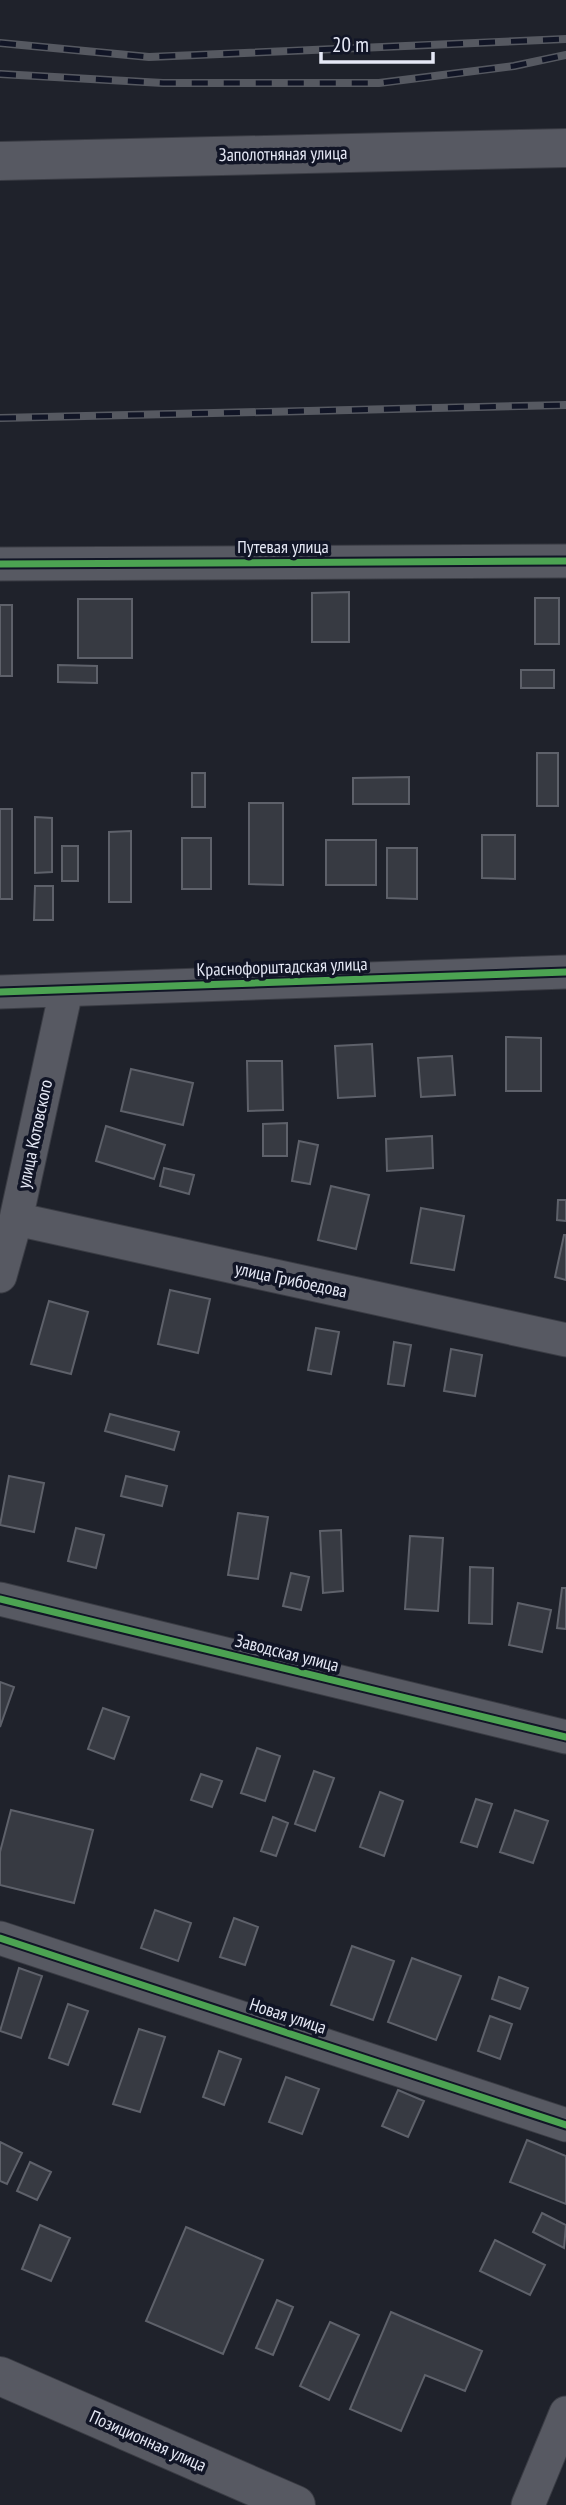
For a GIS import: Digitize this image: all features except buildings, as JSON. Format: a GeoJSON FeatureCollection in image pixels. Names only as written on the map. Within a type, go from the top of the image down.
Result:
{"type":"FeatureCollection","features":[{"type":"Feature","properties":{"kind":"main road","name":"Заполотняная улица"},"geometry":{"type":"LineString","coordinates":[[0,161],[566,148]]}},
{"type":"Feature","properties":{"kind":"main road","name":"Позиционная улица"},"geometry":{"type":"LineString","coordinates":[[0,2376],[296,2505]]}},
{"type":"Feature","properties":{"kind":"street","name":"Путевая улица"},"geometry":{"type":"LineString","coordinates":[[0,564],[566,561]]}},
{"type":"Feature","properties":{"kind":"street","name":"Краснофорштадская улица"},"geometry":{"type":"LineString","coordinates":[[0,992],[66,992],[566,972]]}},
{"type":"Feature","properties":{"kind":"street","name":"улица Котовского"},"geometry":{"type":"LineString","coordinates":[[0,1276],[16,1219],[66,992]]}},
{"type":"Feature","properties":{"kind":"street","name":"улица Грибоедова"},"geometry":{"type":"LineString","coordinates":[[16,1219],[566,1340]]}},
{"type":"Feature","properties":{"kind":"street","name":"Заводская улица"},"geometry":{"type":"LineString","coordinates":[[0,1599],[566,1737]]}},
{"type":"Feature","properties":{"kind":"street","name":"Новая улица"},"geometry":{"type":"LineString","coordinates":[[0,1938],[566,2125]]}},
{"type":"Feature","properties":{"kind":"street"},"geometry":{"type":"LineString","coordinates":[[528,2505],[566,2413]]}},
{"type":"Feature","properties":{"kind":"railway"},"geometry":{"type":"LineString","coordinates":[[0,43],[149,57],[566,39]]}},
{"type":"Feature","properties":{"kind":"railway"},"geometry":{"type":"LineString","coordinates":[[0,74],[163,83],[379,83],[514,66],[566,55]]}},
{"type":"Feature","properties":{"kind":"railway"},"geometry":{"type":"LineString","coordinates":[[0,418],[566,405]]}},
{"type":"Feature","properties":{"kind":"cycle path"},"geometry":{"type":"LineString","coordinates":[[0,564],[566,561]]}},
{"type":"Feature","properties":{"kind":"cycle path"},"geometry":{"type":"LineString","coordinates":[[0,992],[566,972]]}},
{"type":"Feature","properties":{"kind":"cycle path"},"geometry":{"type":"LineString","coordinates":[[0,1599],[566,1737]]}},
{"type":"Feature","properties":{"kind":"cycle path"},"geometry":{"type":"LineString","coordinates":[[0,1938],[566,2125]]}}]}
